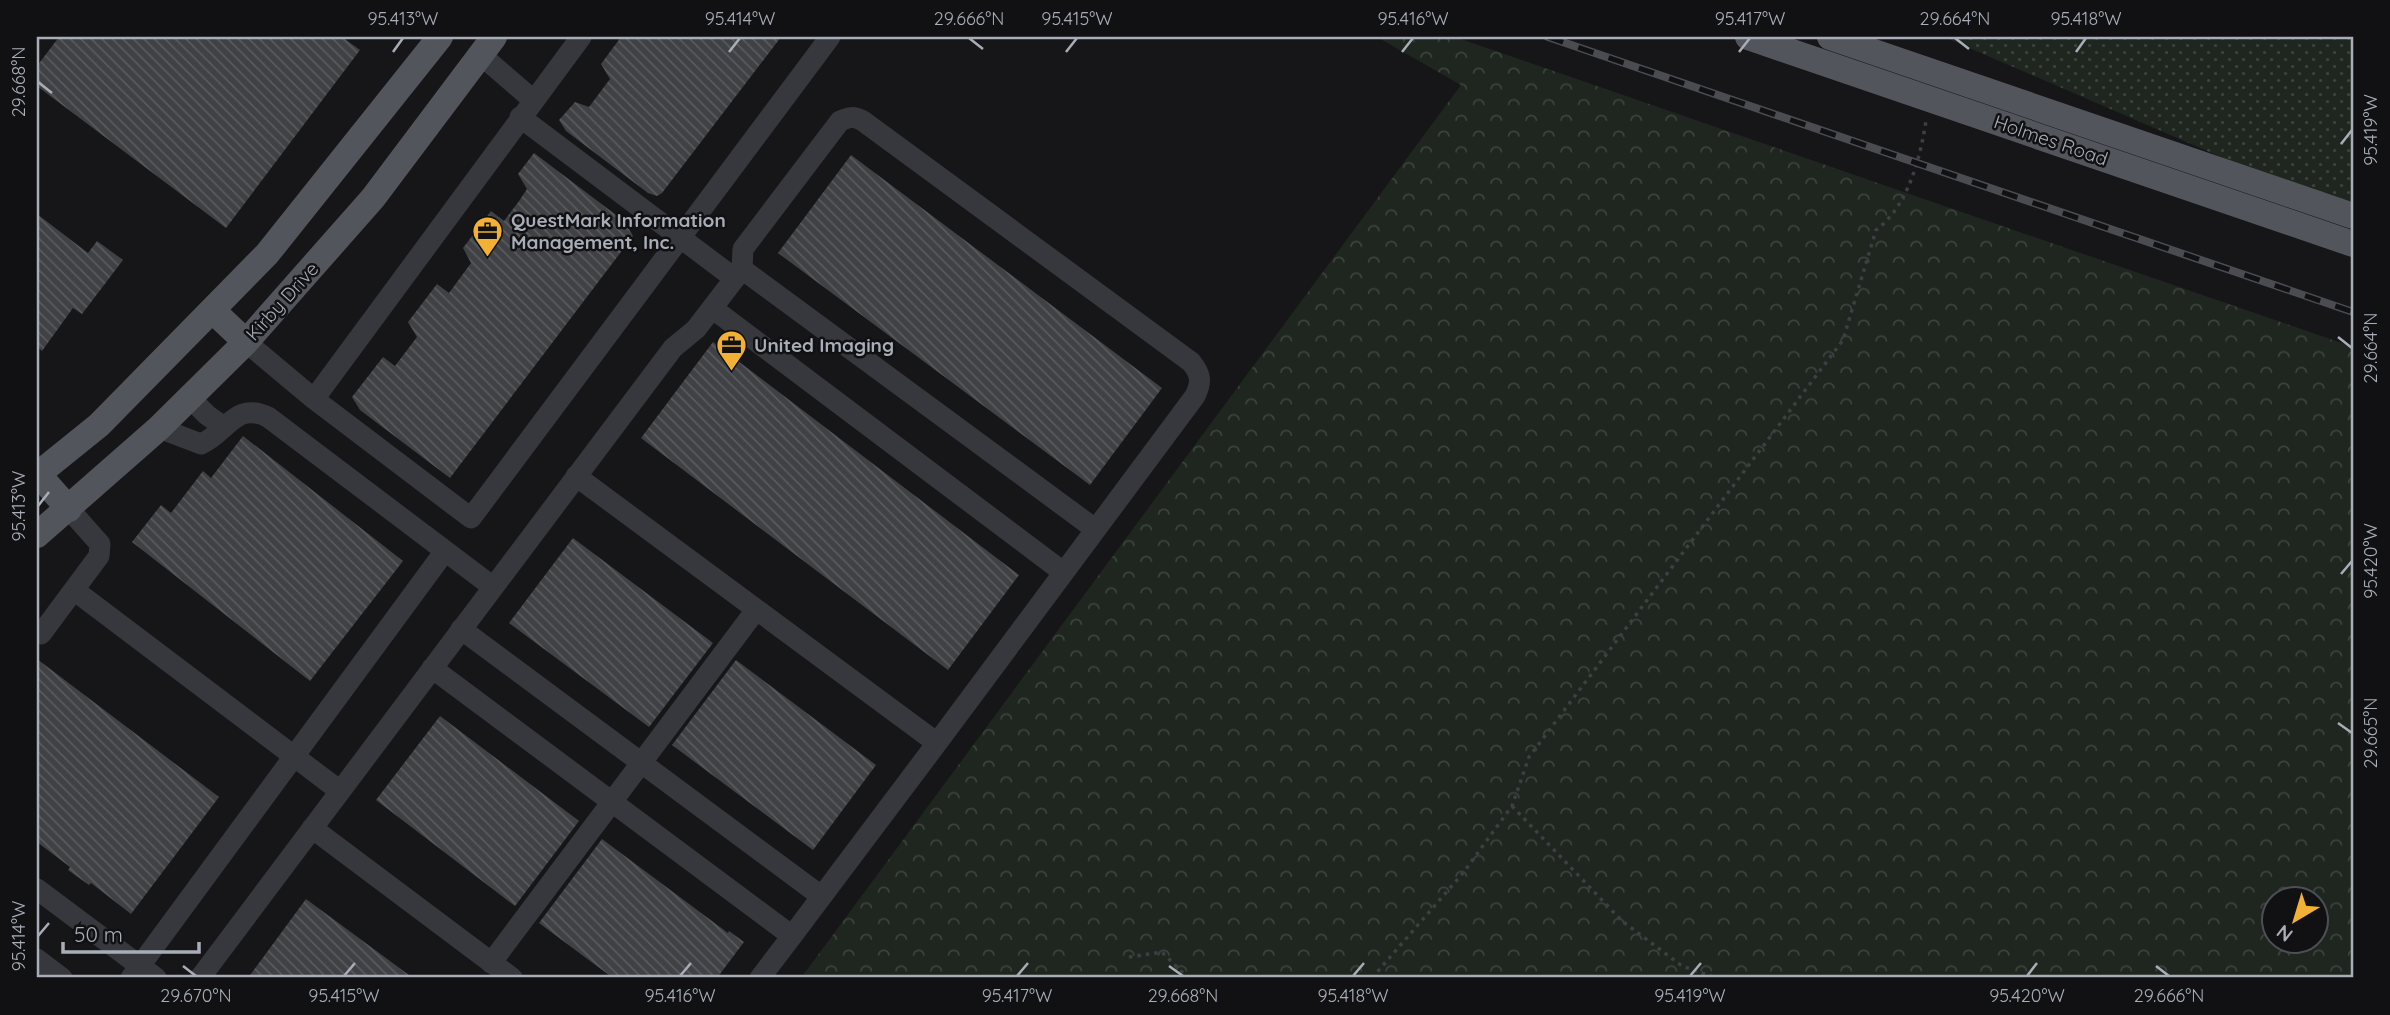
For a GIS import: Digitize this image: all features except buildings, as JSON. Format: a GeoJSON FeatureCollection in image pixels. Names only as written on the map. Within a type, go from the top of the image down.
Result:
{"type":"FeatureCollection","features":[{"type":"Feature","properties":{"kind":"main road"},"geometry":{"type":"LineString","coordinates":[[69,509],[37,474],[99,425],[267,254],[440,37]]}},
{"type":"Feature","properties":{"kind":"main road"},"geometry":{"type":"LineString","coordinates":[[458,37],[487,46]]}},
{"type":"Feature","properties":{"kind":"main road","name":"Holmes Road"},"geometry":{"type":"LineString","coordinates":[[1748,37],[2353,244]]}},
{"type":"Feature","properties":{"kind":"main road","name":"Holmes Road"},"geometry":{"type":"LineString","coordinates":[[1830,37],[2353,216]]}},
{"type":"Feature","properties":{"kind":"main road","name":"Kirby Drive"},"geometry":{"type":"LineString","coordinates":[[37,535],[159,428],[246,342],[373,198],[487,46]]}},
{"type":"Feature","properties":{"kind":"main road"},"geometry":{"type":"LineString","coordinates":[[212,310],[246,342]]}},
{"type":"Feature","properties":{"kind":"lane"},"geometry":{"type":"LineString","coordinates":[[314,399],[526,108],[581,37]]}},
{"type":"Feature","properties":{"kind":"lane"},"geometry":{"type":"LineString","coordinates":[[246,342],[314,399],[471,518],[830,37]]}},
{"type":"Feature","properties":{"kind":"lane"},"geometry":{"type":"LineString","coordinates":[[487,46],[526,108],[680,236],[738,273],[1095,529]]}},
{"type":"Feature","properties":{"kind":"lane"},"geometry":{"type":"LineString","coordinates":[[200,978],[673,348],[696,329],[712,308],[738,273],[743,249],[840,121],[855,117],[1191,362],[1200,378],[1200,386],[760,978]]}},
{"type":"Feature","properties":{"kind":"lane"},"geometry":{"type":"LineString","coordinates":[[712,308],[1063,572]]}},
{"type":"Feature","properties":{"kind":"lane"},"geometry":{"type":"LineString","coordinates":[[190,398],[224,427]]}},
{"type":"Feature","properties":{"kind":"lane"},"geometry":{"type":"LineString","coordinates":[[159,428],[201,444],[213,439],[240,414],[255,411],[268,417],[493,587]]}},
{"type":"Feature","properties":{"kind":"lane"},"geometry":{"type":"LineString","coordinates":[[576,477],[937,743]]}},
{"type":"Feature","properties":{"kind":"lane"},"geometry":{"type":"LineString","coordinates":[[41,634],[99,556],[100,544],[69,509]]}},
{"type":"Feature","properties":{"kind":"lane"},"geometry":{"type":"LineString","coordinates":[[37,889],[142,974],[294,757],[445,551]]}},
{"type":"Feature","properties":{"kind":"lane"},"geometry":{"type":"LineString","coordinates":[[74,590],[340,791]]}},
{"type":"Feature","properties":{"kind":"lane"},"geometry":{"type":"LineString","coordinates":[[491,962],[756,610]]}},
{"type":"Feature","properties":{"kind":"lane"},"geometry":{"type":"LineString","coordinates":[[461,629],[821,896]]}},
{"type":"Feature","properties":{"kind":"lane"},"geometry":{"type":"LineString","coordinates":[[432,668],[792,936]]}},
{"type":"Feature","properties":{"kind":"lane"},"geometry":{"type":"LineString","coordinates":[[312,828],[512,978]]}},
{"type":"Feature","properties":{"kind":"lane"},"geometry":{"type":"LineString","coordinates":[[37,959],[62,978]]}},
{"type":"Feature","properties":{"kind":"path"},"geometry":{"type":"LineString","coordinates":[[1372,978],[1463,873],[1512,806],[1529,757],[1843,340],[1877,230],[1889,220],[1910,181],[1922,150],[1930,98]]}},
{"type":"Feature","properties":{"kind":"path"},"geometry":{"type":"LineString","coordinates":[[1512,806],[1622,921],[1682,966],[1716,978]]}},
{"type":"Feature","properties":{"kind":"path"},"geometry":{"type":"LineString","coordinates":[[1129,957],[1162,953],[1188,978]]}},
{"type":"Feature","properties":{"kind":"green space"},"geometry":{"type":"Polygon","coordinates":[[[1377,37],[1455,37],[2353,347],[2353,978],[801,978],[1461,85],[1377,37]]]}},
{"type":"Feature","properties":{"kind":"green space"},"geometry":{"type":"Polygon","coordinates":[[[1944,37],[2353,37],[2353,208],[2281,183],[1944,37]]]}},
{"type":"Feature","properties":{"kind":"railway"},"geometry":{"type":"LineString","coordinates":[[1548,37],[2353,312]]}},
{"type":"Feature","properties":{"kind":"place","name":"QuestMark Information Management, Inc."},"geometry":{"type":"Point","coordinates":[488,258]}},
{"type":"Feature","properties":{"kind":"place","name":"United Imaging"},"geometry":{"type":"Point","coordinates":[731,372]}}]}
